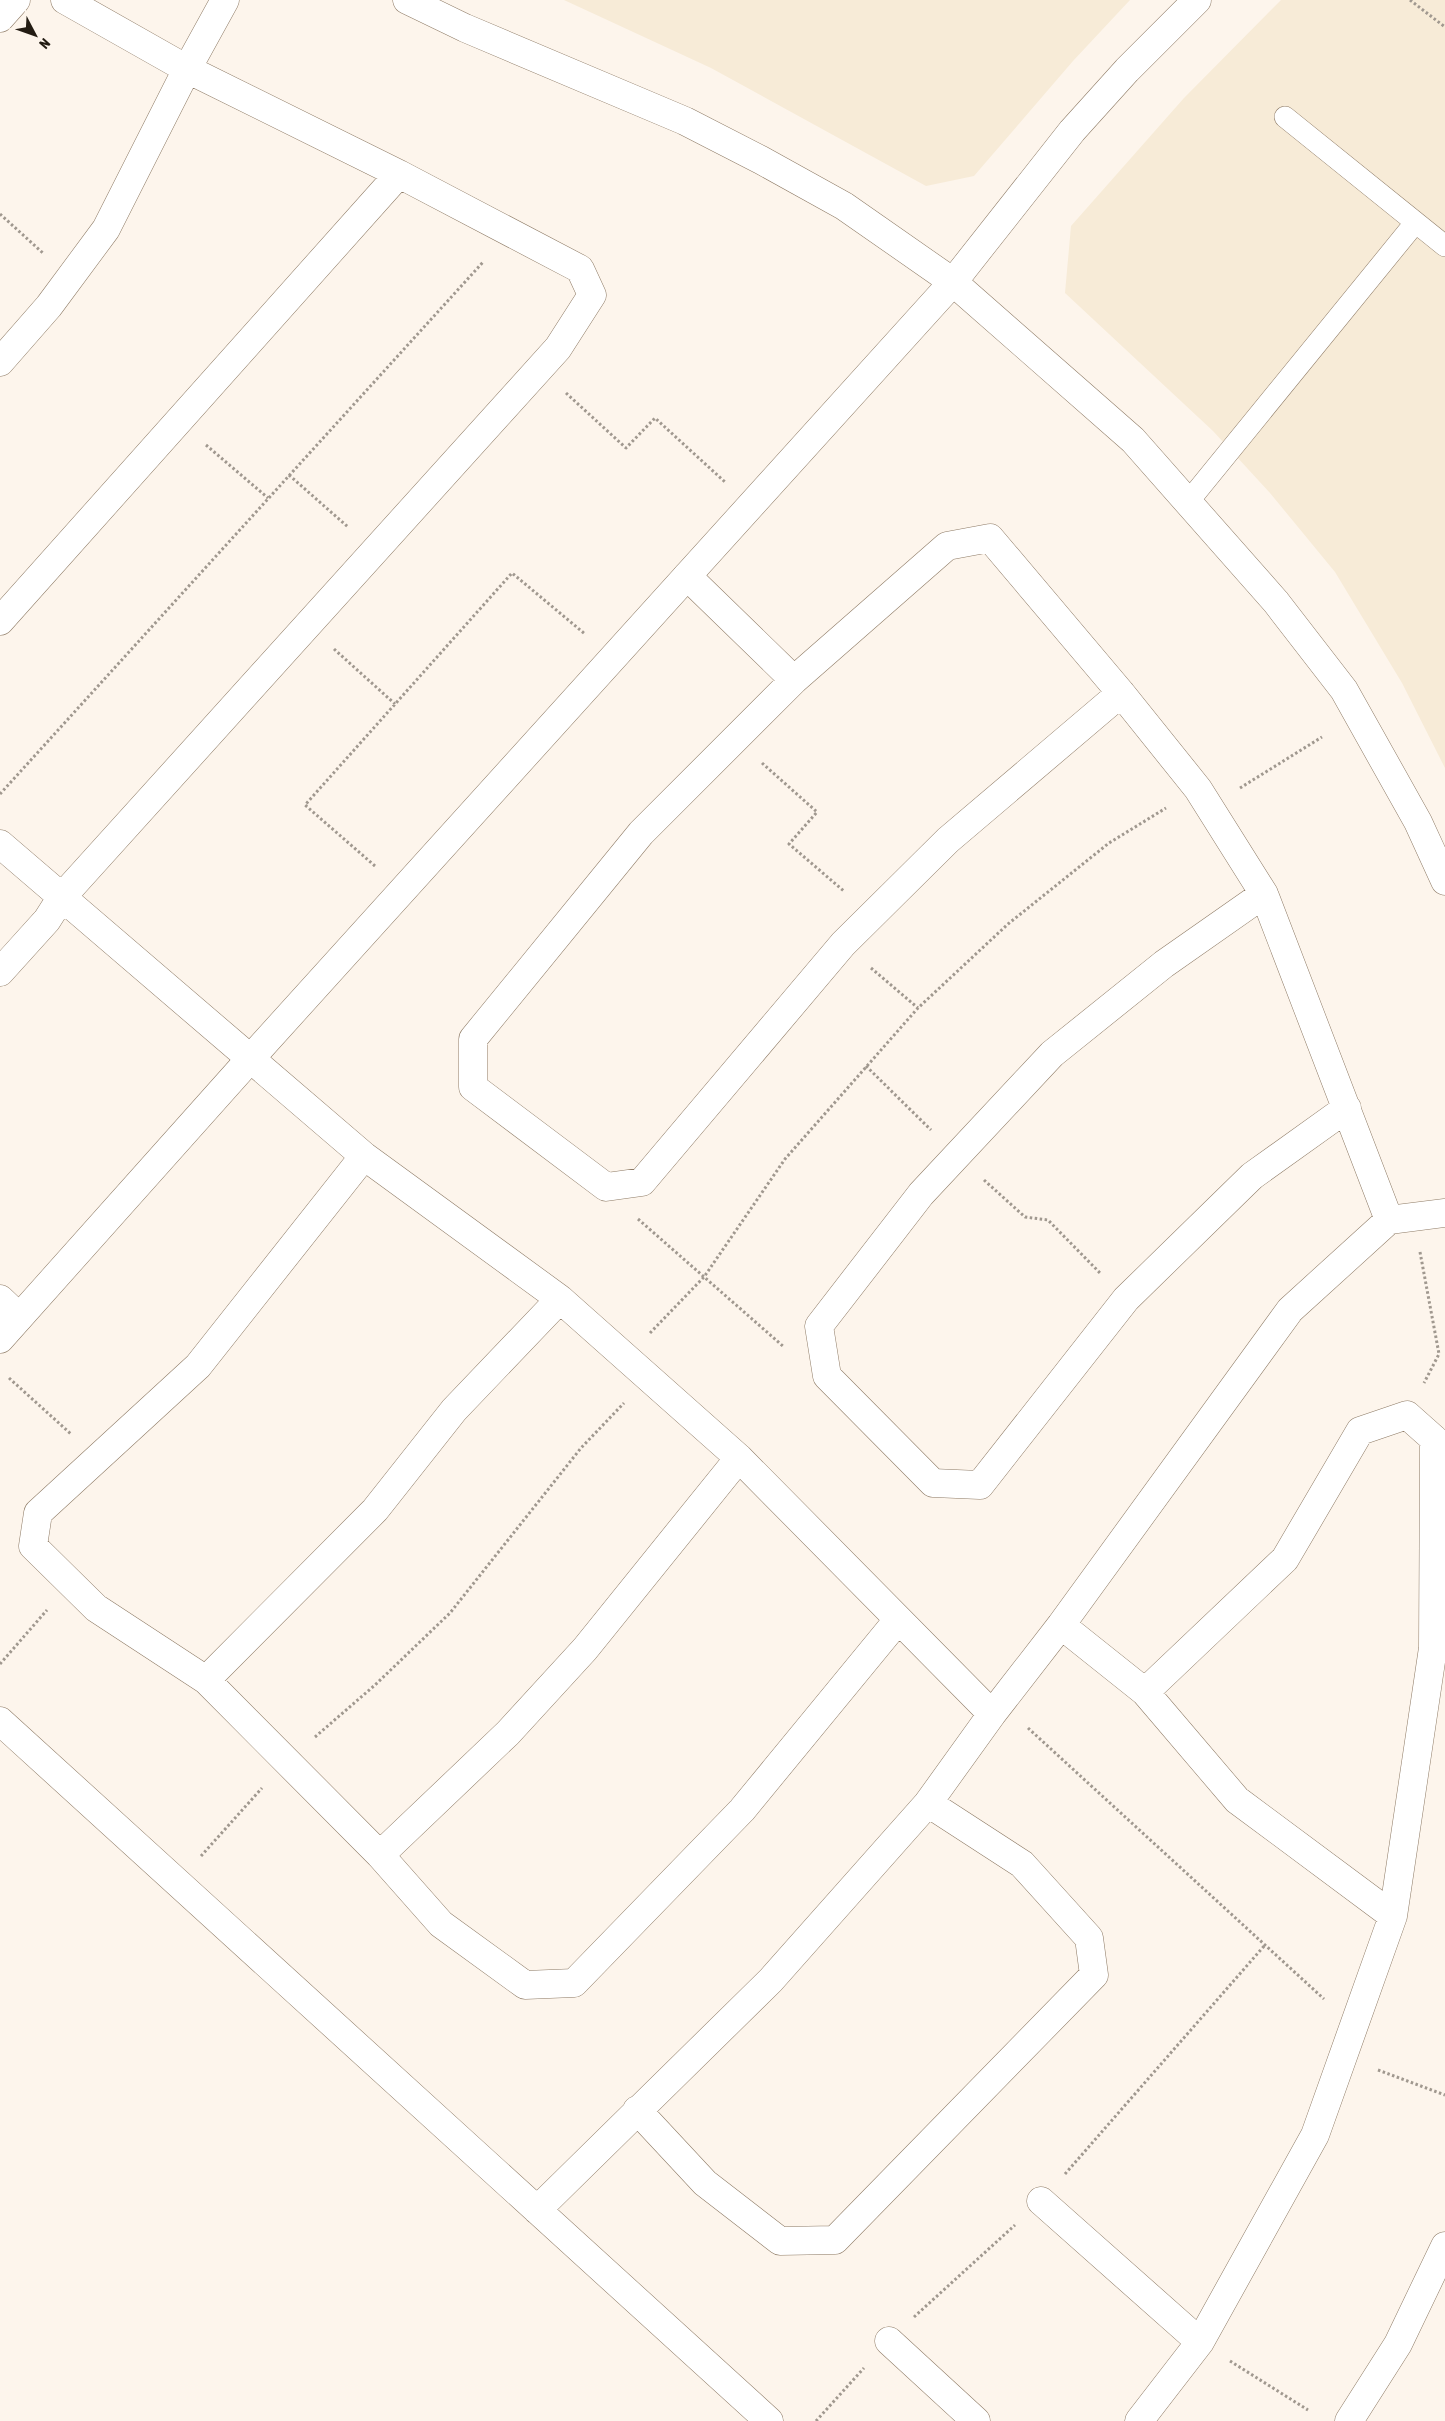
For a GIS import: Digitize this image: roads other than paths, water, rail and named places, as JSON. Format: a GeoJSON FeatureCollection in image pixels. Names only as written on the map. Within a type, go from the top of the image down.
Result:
{"type":"FeatureCollection","features":[{"type":"Feature","properties":{"kind":"street"},"geometry":{"type":"LineString","coordinates":[[0,18],[16,0]]}},
{"type":"Feature","properties":{"kind":"street"},"geometry":{"type":"LineString","coordinates":[[0,972],[47,920],[61,898],[558,348],[592,295],[580,269],[400,174],[187,69],[64,0]]}},
{"type":"Feature","properties":{"kind":"street"},"geometry":{"type":"LineString","coordinates":[[0,362],[50,306],[106,229],[187,69],[225,0]]}},
{"type":"Feature","properties":{"kind":"street"},"geometry":{"type":"LineString","coordinates":[[407,0],[465,28],[685,121],[753,156],[844,206],[953,282],[1133,440],[1276,602],[1344,690],[1418,822],[1445,881]]}},
{"type":"Feature","properties":{"kind":"street"},"geometry":{"type":"LineString","coordinates":[[0,1339],[10,1308],[250,1059],[953,282],[1072,131],[1127,70],[1197,0]]}},
{"type":"Feature","properties":{"kind":"street"},"geometry":{"type":"LineString","coordinates":[[0,622],[400,174]]}},
{"type":"Feature","properties":{"kind":"street"},"geometry":{"type":"LineString","coordinates":[[1121,693],[948,840],[843,944],[642,1182],[606,1187],[473,1087],[473,1039],[641,833],[794,680],[947,546],[990,538],[1121,693],[1203,798],[1264,894],[1347,1108],[1402,1219]]}},
{"type":"Feature","properties":{"kind":"street"},"geometry":{"type":"LineString","coordinates":[[687,576],[794,680]]}},
{"type":"Feature","properties":{"kind":"street"},"geometry":{"type":"LineString","coordinates":[[0,844],[364,1156],[560,1300],[739,1458],[898,1620],[996,1709]]}},
{"type":"Feature","properties":{"kind":"street"},"geometry":{"type":"LineString","coordinates":[[1264,894],[1164,964],[1052,1054],[921,1194],[819,1326],[827,1376],[933,1483],[980,1485],[1126,1299],[1252,1176],[1347,1108]]}},
{"type":"Feature","properties":{"kind":"street"},"geometry":{"type":"LineString","coordinates":[[364,1156],[198,1366],[38,1514],[33,1546],[96,1608],[206,1680],[380,1855],[441,1924],[525,1985],[574,1983],[742,1810],[898,1620]]}},
{"type":"Feature","properties":{"kind":"street"},"geometry":{"type":"LineString","coordinates":[[537,2210],[771,1980],[928,1803],[996,1709],[1061,1625],[1290,1310],[1402,1219],[1445,1213]]}},
{"type":"Feature","properties":{"kind":"street"},"geometry":{"type":"LineString","coordinates":[[206,1680],[375,1510],[454,1410],[560,1300]]}},
{"type":"Feature","properties":{"kind":"street"},"geometry":{"type":"LineString","coordinates":[[1139,2421],[1200,2342],[1315,2135],[1393,1916],[1433,1648],[1434,1439],[1407,1415],[1360,1431],[1285,1559],[1145,1692]]}},
{"type":"Feature","properties":{"kind":"street"},"geometry":{"type":"LineString","coordinates":[[380,1855],[508,1733],[584,1649],[739,1458]]}},
{"type":"Feature","properties":{"kind":"street"},"geometry":{"type":"LineString","coordinates":[[1061,1625],[1145,1692],[1237,1800],[1393,1916]]}},
{"type":"Feature","properties":{"kind":"street"},"geometry":{"type":"LineString","coordinates":[[0,1721],[769,2421]]}},
{"type":"Feature","properties":{"kind":"street"},"geometry":{"type":"LineString","coordinates":[[638,2110],[705,2183],[780,2241],[835,2240],[1094,1975],[1089,1938],[1022,1864],[928,1803]]}},
{"type":"Feature","properties":{"kind":"street"},"geometry":{"type":"LineString","coordinates":[[1041,2201],[1200,2342]]}},
{"type":"Feature","properties":{"kind":"street"},"geometry":{"type":"LineString","coordinates":[[1348,2421],[1398,2344],[1445,2246]]}},
{"type":"Feature","properties":{"kind":"street"},"geometry":{"type":"LineString","coordinates":[[889,2341],[976,2421]]}},
{"type":"Feature","properties":{"kind":"lane"},"geometry":{"type":"LineString","coordinates":[[1285,117],[1445,246]]}},
{"type":"Feature","properties":{"kind":"lane"},"geometry":{"type":"LineString","coordinates":[[1188,502],[1415,223]]}}]}
